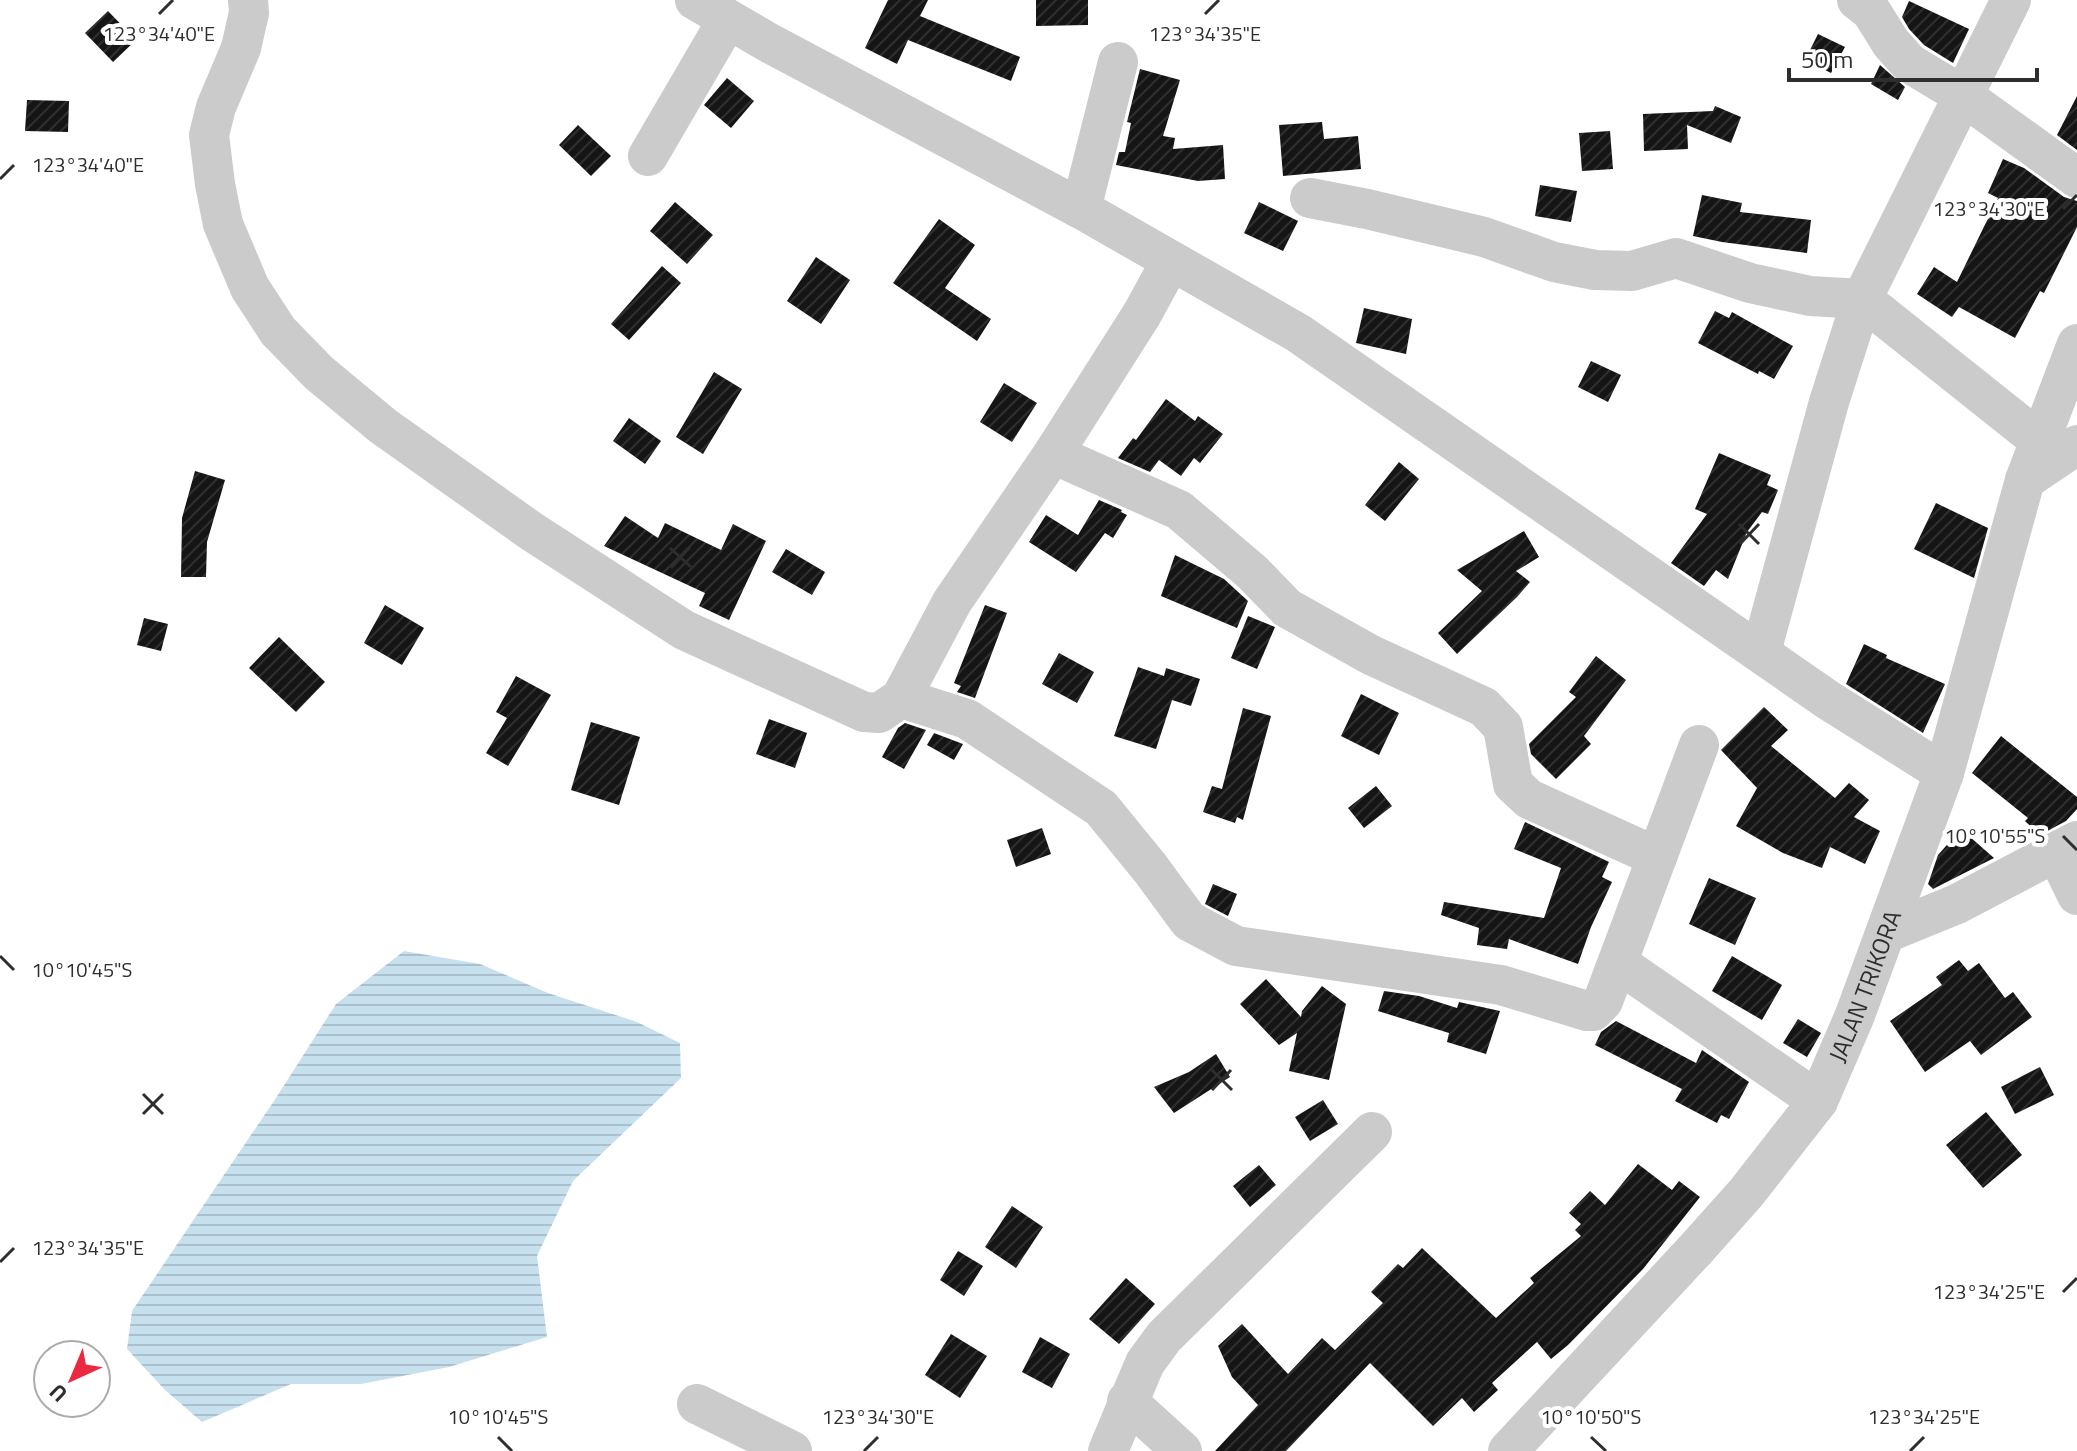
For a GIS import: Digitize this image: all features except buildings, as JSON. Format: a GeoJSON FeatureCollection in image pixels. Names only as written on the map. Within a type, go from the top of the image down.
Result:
{"type":"FeatureCollection","features":[{"type":"Feature","properties":{"kind":"street"},"geometry":{"type":"LineString","coordinates":[[248,0],[249,13],[241,48],[216,107],[209,135],[223,224],[250,288],[278,331],[319,373],[383,426],[531,531],[684,630],[864,712],[879,713],[901,698],[952,602],[1053,454],[1142,314],[1171,261]]}},
{"type":"Feature","properties":{"kind":"street"},"geometry":{"type":"LineString","coordinates":[[1857,0],[1871,11],[1901,56],[1962,95],[2077,178]]}},
{"type":"Feature","properties":{"kind":"street"},"geometry":{"type":"LineString","coordinates":[[1761,652],[1829,402],[1862,299],[2011,0]]}},
{"type":"Feature","properties":{"kind":"street"},"geometry":{"type":"LineString","coordinates":[[648,156],[711,9],[1081,209],[1322,349],[1828,700],[1944,773]]}},
{"type":"Feature","properties":{"kind":"street"},"geometry":{"type":"LineString","coordinates":[[1081,209],[1118,62]]}},
{"type":"Feature","properties":{"kind":"street"},"geometry":{"type":"LineString","coordinates":[[1310,198],[1484,237],[1554,262],[1595,270],[1632,271],[1676,258],[1750,283],[1795,293],[1862,299],[2058,443]]}},
{"type":"Feature","properties":{"kind":"street","name":"JALAN TRIKORA"},"geometry":{"type":"LineString","coordinates":[[1508,1451],[1746,1193],[1818,1101],[1855,1015],[1944,773],[2025,480],[2058,443],[2077,344]]}},
{"type":"Feature","properties":{"kind":"street"},"geometry":{"type":"LineString","coordinates":[[1053,454],[1179,510],[1252,572],[1287,608],[1371,655],[1484,707],[1503,727],[1513,784],[1529,799],[1657,857]]}},
{"type":"Feature","properties":{"kind":"street"},"geometry":{"type":"LineString","coordinates":[[901,698],[967,719],[1101,808],[1189,921],[1236,946],[1501,985],[1593,1011],[1603,1001],[1699,745]]}},
{"type":"Feature","properties":{"kind":"street"},"geometry":{"type":"LineString","coordinates":[[1886,933],[1957,904],[2067,847],[2077,895]]}},
{"type":"Feature","properties":{"kind":"street"},"geometry":{"type":"LineString","coordinates":[[1618,963],[1818,1101]]}},
{"type":"Feature","properties":{"kind":"street"},"geometry":{"type":"LineString","coordinates":[[1108,1451],[1145,1363],[1164,1337],[1372,1132]]}},
{"type":"Feature","properties":{"kind":"street"},"geometry":{"type":"LineString","coordinates":[[1127,1401],[1182,1451]]}},
{"type":"Feature","properties":{"kind":"street"},"geometry":{"type":"LineString","coordinates":[[697,1404],[792,1451]]}},
{"type":"Feature","properties":{"kind":"water"},"geometry":{"type":"Polygon","coordinates":[[[404,951],[480,964],[548,993],[637,1022],[680,1043],[681,1078],[573,1181],[537,1256],[547,1337],[449,1367],[361,1384],[291,1384],[202,1422],[165,1390],[127,1349],[132,1311],[336,1004],[404,951]]]}}]}
